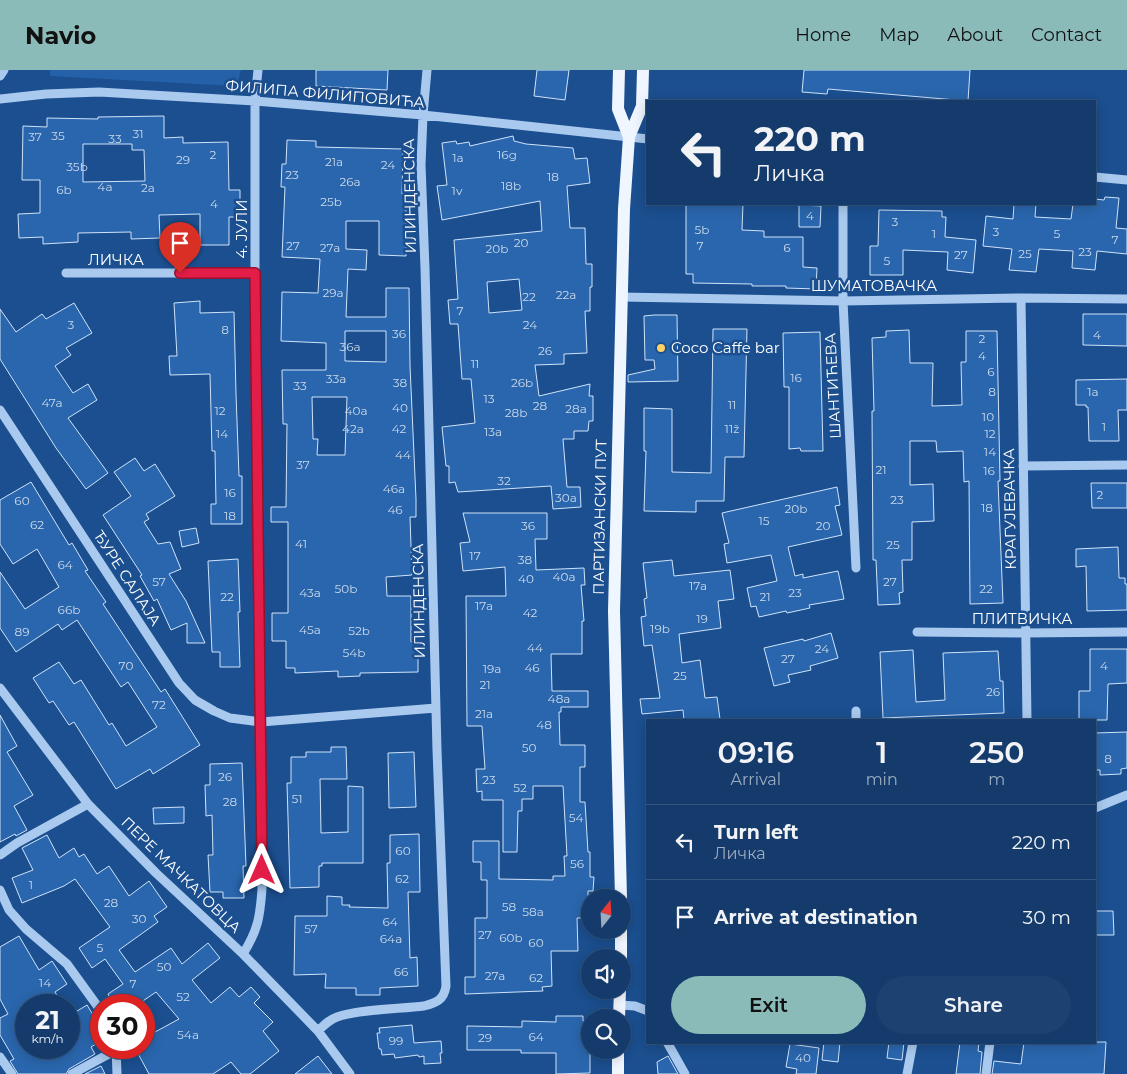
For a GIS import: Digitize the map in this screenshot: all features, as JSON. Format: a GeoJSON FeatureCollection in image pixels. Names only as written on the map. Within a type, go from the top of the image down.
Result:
{"type":"FeatureCollection","features":[{"type":"Feature","properties":{"kind":"main road","name":"ПАРТИЗАНСКИ ПУТ"},"geometry":{"type":"LineString","coordinates":[[619,70],[618,109],[629,137]]}},
{"type":"Feature","properties":{"kind":"main road","name":"ПАРТИЗАНСКИ ПУТ"},"geometry":{"type":"LineString","coordinates":[[621,889],[614,611],[624,209],[629,137],[642,106],[643,70]]}},
{"type":"Feature","properties":{"kind":"main road"},"geometry":{"type":"LineString","coordinates":[[618,1059],[618,1074]]}},
{"type":"Feature","properties":{"kind":"street"},"geometry":{"type":"LineString","coordinates":[[0,76],[4,70]]}},
{"type":"Feature","properties":{"kind":"street","name":"4. ЈУЛИ"},"geometry":{"type":"LineString","coordinates":[[243,954],[256,931],[260,916],[262,889],[255,273],[255,101],[258,70]]}},
{"type":"Feature","properties":{"kind":"street","name":"ИЛИНДЕНСКА"},"geometry":{"type":"LineString","coordinates":[[318,1031],[336,1017],[350,1013],[424,1006],[442,999],[445,994],[421,165],[427,70]]}},
{"type":"Feature","properties":{"kind":"street","name":"ФИЛИПА ФИЛИПОВИЋА"},"geometry":{"type":"LineString","coordinates":[[0,99],[46,94],[99,92],[255,101],[423,115],[646,139]]}},
{"type":"Feature","properties":{"kind":"street"},"geometry":{"type":"LineString","coordinates":[[1096,177],[1127,180]]}},
{"type":"Feature","properties":{"kind":"street","name":"ШАНТИЋЕВА"},"geometry":{"type":"LineString","coordinates":[[843,205],[843,301],[856,568]]}},
{"type":"Feature","properties":{"kind":"street","name":"ЛИЧКА"},"geometry":{"type":"LineString","coordinates":[[66,273],[255,273]]}},
{"type":"Feature","properties":{"kind":"street","name":"ШУМАТОВАЧКА"},"geometry":{"type":"LineString","coordinates":[[622,296],[843,301],[1021,298],[1127,299]]}},
{"type":"Feature","properties":{"kind":"street","name":"КРАГУЈЕВАЧКА"},"geometry":{"type":"LineString","coordinates":[[1021,298],[1027,719]]}},
{"type":"Feature","properties":{"kind":"street","name":"ЂУРЕ САЛАЈА"},"geometry":{"type":"LineString","coordinates":[[0,410],[179,683],[195,700],[230,718],[261,722],[436,708]]}},
{"type":"Feature","properties":{"kind":"street"},"geometry":{"type":"LineString","coordinates":[[1023,466],[1127,465]]}},
{"type":"Feature","properties":{"kind":"street","name":"ПЛИТВИЧКА"},"geometry":{"type":"LineString","coordinates":[[917,632],[1127,632]]}},
{"type":"Feature","properties":{"kind":"street","name":"ПЕРЕ МАЧКАТОВЦА"},"geometry":{"type":"LineString","coordinates":[[0,688],[88,804],[156,872],[243,954],[318,1031],[350,1074]]}},
{"type":"Feature","properties":{"kind":"street"},"geometry":{"type":"LineString","coordinates":[[1096,808],[1127,795]]}},
{"type":"Feature","properties":{"kind":"street"},"geometry":{"type":"LineString","coordinates":[[0,855],[17,843],[88,804]]}},
{"type":"Feature","properties":{"kind":"street"},"geometry":{"type":"LineString","coordinates":[[0,890],[9,910],[26,929],[67,964],[90,996]]}},
{"type":"Feature","properties":{"kind":"street"},"geometry":{"type":"LineString","coordinates":[[626,1009],[636,1006],[646,1010]]}},
{"type":"Feature","properties":{"kind":"street"},"geometry":{"type":"LineString","coordinates":[[669,1044],[685,1074]]}},
{"type":"Feature","properties":{"kind":"street"},"geometry":{"type":"LineString","coordinates":[[907,1074],[913,1044]]}},
{"type":"Feature","properties":{"kind":"street"},"geometry":{"type":"LineString","coordinates":[[986,1074],[990,1044]]}},
{"type":"Feature","properties":{"kind":"street"},"geometry":{"type":"LineString","coordinates":[[0,1056],[12,1074]]}},
{"type":"Feature","properties":{"kind":"street"},"geometry":{"type":"LineString","coordinates":[[72,1074],[98,1059]]}},
{"type":"Feature","properties":{"kind":"street"},"geometry":{"type":"LineString","coordinates":[[116,1059],[117,1074]]}},
{"type":"Feature","properties":{"kind":"shaded area"},"geometry":{"type":"Polygon","coordinates":[[[50,70],[241,70],[238,82],[234,86],[50,76],[50,70]]]}},
{"type":"Feature","properties":{"kind":"building"},"geometry":{"type":"Polygon","coordinates":[[[316,70],[388,70],[387,90],[316,86],[316,70]]]}},
{"type":"Feature","properties":{"kind":"building"},"geometry":{"type":"Polygon","coordinates":[[[537,70],[569,70],[565,100],[534,96],[537,70]]]}},
{"type":"Feature","properties":{"kind":"building"},"geometry":{"type":"Polygon","coordinates":[[[804,70],[970,70],[968,100],[828,89],[827,94],[802,92],[804,70]]]}},
{"type":"Feature","properties":{"kind":"building"},"geometry":{"type":"Polygon","coordinates":[[[164,116],[164,138],[183,137],[183,143],[228,142],[229,190],[240,190],[240,217],[229,217],[229,245],[200,245],[200,214],[159,215],[160,238],[131,239],[131,232],[78,233],[78,242],[43,244],[43,237],[19,238],[18,214],[40,213],[40,180],[22,180],[23,126],[47,127],[47,118],[98,119],[98,117],[164,116]],[[83,144],[83,182],[145,181],[144,150],[132,150],[132,144],[83,144]]]}},
{"type":"Feature","properties":{"kind":"building"},"geometry":{"type":"Polygon","coordinates":[[[513,136],[514,141],[526,144],[573,148],[575,159],[587,158],[590,183],[567,186],[570,228],[585,228],[586,264],[592,264],[590,311],[585,311],[587,353],[564,354],[564,364],[535,365],[539,396],[590,384],[589,396],[593,396],[593,421],[589,421],[588,431],[574,431],[574,439],[563,439],[567,487],[580,487],[581,507],[553,509],[551,486],[458,492],[455,482],[449,483],[449,466],[446,466],[442,427],[475,423],[471,379],[462,379],[458,324],[450,324],[448,300],[458,299],[454,240],[542,231],[540,201],[442,220],[437,186],[447,185],[442,143],[456,141],[457,144],[469,142],[470,146],[513,136]],[[519,279],[487,282],[489,313],[522,310],[519,279]]]}},
{"type":"Feature","properties":{"kind":"building"},"geometry":{"type":"Polygon","coordinates":[[[287,140],[316,141],[316,147],[403,149],[402,194],[406,194],[406,256],[379,255],[379,221],[346,221],[346,249],[367,250],[366,270],[348,269],[346,317],[386,317],[386,288],[409,288],[410,366],[416,499],[416,517],[410,517],[412,575],[386,577],[387,596],[411,596],[411,642],[418,642],[418,672],[360,673],[360,676],[338,677],[338,671],[295,673],[295,668],[286,668],[286,641],[272,641],[272,613],[288,613],[288,522],[271,522],[271,507],[286,507],[287,424],[283,424],[282,370],[326,370],[326,343],[281,341],[282,292],[318,293],[320,259],[282,257],[285,187],[281,187],[282,164],[286,164],[287,140]],[[345,331],[345,361],[386,362],[386,331],[345,331]],[[312,397],[313,439],[318,439],[317,455],[345,455],[347,397],[312,397]]]}},
{"type":"Feature","properties":{"kind":"building"},"geometry":{"type":"Polygon","coordinates":[[[1105,197],[1119,198],[1116,228],[1127,229],[1127,254],[1097,251],[1095,270],[1072,268],[1073,251],[1039,249],[1036,272],[1009,270],[1012,249],[983,246],[986,216],[1013,219],[1014,205],[1036,205],[1035,217],[1071,219],[1073,205],[1096,205],[1096,199],[1104,200],[1105,197]]]}},
{"type":"Feature","properties":{"kind":"building"},"geometry":{"type":"Polygon","coordinates":[[[686,205],[743,205],[742,230],[764,231],[764,237],[803,237],[803,267],[817,268],[816,289],[786,288],[786,286],[752,286],[752,284],[693,283],[693,274],[686,274],[686,205]]]}},
{"type":"Feature","properties":{"kind":"building"},"geometry":{"type":"Polygon","coordinates":[[[799,205],[821,206],[820,227],[799,227],[799,205]]]}},
{"type":"Feature","properties":{"kind":"building"},"geometry":{"type":"Polygon","coordinates":[[[879,210],[942,211],[942,217],[946,217],[945,237],[976,240],[973,273],[947,270],[948,252],[903,250],[903,275],[870,275],[870,246],[878,246],[879,210]]]}},
{"type":"Feature","properties":{"kind":"building"},"geometry":{"type":"Polygon","coordinates":[[[200,301],[200,313],[234,312],[239,476],[242,476],[242,524],[211,524],[211,504],[216,504],[215,451],[212,451],[210,374],[170,375],[169,356],[177,356],[174,303],[200,301]]]}},
{"type":"Feature","properties":{"kind":"building"},"geometry":{"type":"Polygon","coordinates":[[[74,303],[92,333],[66,348],[71,355],[55,366],[73,393],[88,384],[97,400],[68,418],[108,473],[86,489],[56,448],[0,359],[0,309],[16,332],[42,314],[46,319],[74,303]]]}},
{"type":"Feature","properties":{"kind":"building"},"geometry":{"type":"Polygon","coordinates":[[[1083,314],[1127,314],[1127,346],[1083,345],[1083,314]]]}},
{"type":"Feature","properties":{"kind":"building"},"geometry":{"type":"Polygon","coordinates":[[[677,315],[678,381],[628,382],[628,375],[655,369],[654,360],[645,360],[644,316],[677,315]]]}},
{"type":"Feature","properties":{"kind":"building"},"geometry":{"type":"Polygon","coordinates":[[[713,329],[747,329],[744,457],[725,457],[724,501],[696,501],[696,512],[644,511],[646,451],[644,451],[644,408],[672,409],[672,472],[711,473],[713,329]]]}},
{"type":"Feature","properties":{"kind":"building"},"geometry":{"type":"Polygon","coordinates":[[[909,330],[910,363],[933,363],[932,406],[962,405],[961,362],[966,362],[966,331],[997,331],[1000,481],[998,481],[1003,603],[970,604],[969,481],[964,482],[963,451],[937,452],[936,441],[910,441],[910,485],[933,484],[934,521],[912,522],[912,560],[902,560],[903,592],[899,593],[900,604],[878,605],[876,560],[873,560],[872,411],[874,411],[872,338],[886,337],[886,331],[909,330]]]}},
{"type":"Feature","properties":{"kind":"building"},"geometry":{"type":"Polygon","coordinates":[[[820,332],[823,451],[801,451],[800,448],[789,449],[789,387],[784,387],[783,333],[820,332]]]}},
{"type":"Feature","properties":{"kind":"building"},"geometry":{"type":"Polygon","coordinates":[[[1127,379],[1127,410],[1118,410],[1119,441],[1089,441],[1088,407],[1086,405],[1076,405],[1076,380],[1127,379]]]}},
{"type":"Feature","properties":{"kind":"building"},"geometry":{"type":"Polygon","coordinates":[[[135,458],[144,471],[155,464],[175,496],[146,514],[149,519],[144,522],[158,544],[170,542],[181,569],[169,574],[186,601],[205,643],[187,643],[187,623],[171,630],[157,599],[154,601],[140,576],[142,575],[103,515],[131,496],[114,472],[135,458]]]}},
{"type":"Feature","properties":{"kind":"building"},"geometry":{"type":"Polygon","coordinates":[[[31,482],[69,545],[72,543],[88,570],[85,571],[106,602],[103,604],[161,692],[165,689],[200,745],[153,774],[150,769],[116,789],[74,722],[69,725],[53,701],[49,703],[33,678],[59,662],[74,684],[81,680],[109,725],[112,723],[126,746],[157,727],[128,682],[121,687],[77,620],[62,630],[58,624],[16,652],[0,628],[0,572],[25,609],[59,587],[37,549],[13,564],[0,544],[0,500],[31,482]]]}},
{"type":"Feature","properties":{"kind":"building"},"geometry":{"type":"Polygon","coordinates":[[[1091,483],[1127,483],[1127,508],[1092,508],[1091,483]]]}},
{"type":"Feature","properties":{"kind":"building"},"geometry":{"type":"Polygon","coordinates":[[[837,487],[840,505],[835,506],[842,535],[788,547],[795,576],[803,574],[803,578],[838,571],[844,599],[809,605],[810,608],[787,613],[786,611],[759,617],[756,606],[751,607],[747,588],[777,581],[771,555],[727,563],[724,544],[729,543],[722,513],[837,487]]]}},
{"type":"Feature","properties":{"kind":"building"},"geometry":{"type":"Polygon","coordinates":[[[463,513],[547,513],[547,539],[535,539],[536,570],[584,568],[585,585],[581,585],[584,621],[582,621],[582,654],[551,654],[552,691],[588,691],[588,707],[561,707],[561,712],[559,712],[560,745],[585,745],[585,767],[580,767],[580,802],[585,802],[588,852],[590,852],[590,877],[594,877],[593,889],[581,889],[581,918],[577,918],[578,951],[551,951],[552,986],[542,987],[543,991],[465,994],[465,977],[475,977],[475,918],[487,918],[487,880],[481,880],[481,862],[473,862],[473,841],[499,841],[499,879],[553,880],[553,876],[565,876],[564,856],[567,856],[563,786],[533,786],[533,799],[522,799],[522,811],[518,811],[517,852],[503,852],[503,800],[482,800],[482,791],[477,792],[476,769],[485,769],[482,726],[467,726],[466,596],[506,596],[505,567],[463,571],[460,543],[470,542],[463,513]]]}},
{"type":"Feature","properties":{"kind":"building"},"geometry":{"type":"Polygon","coordinates":[[[196,528],[199,543],[182,547],[179,531],[196,528]]]}},
{"type":"Feature","properties":{"kind":"building"},"geometry":{"type":"Polygon","coordinates":[[[1118,547],[1119,578],[1125,578],[1125,584],[1127,584],[1127,610],[1087,611],[1086,566],[1076,567],[1076,549],[1118,547]]]}},
{"type":"Feature","properties":{"kind":"building"},"geometry":{"type":"Polygon","coordinates":[[[238,559],[240,667],[220,667],[220,652],[212,652],[208,561],[238,559]]]}},
{"type":"Feature","properties":{"kind":"building"},"geometry":{"type":"Polygon","coordinates":[[[672,560],[674,576],[730,570],[734,599],[718,601],[721,628],[679,634],[682,663],[700,660],[705,698],[717,697],[720,719],[684,719],[683,710],[642,714],[640,699],[660,698],[652,645],[644,646],[641,617],[646,616],[644,599],[647,598],[643,563],[672,560]]]}},
{"type":"Feature","properties":{"kind":"building"},"geometry":{"type":"Polygon","coordinates":[[[831,633],[838,658],[810,666],[811,670],[788,675],[790,682],[774,686],[764,648],[803,639],[804,641],[831,633]]]}},
{"type":"Feature","properties":{"kind":"building"},"geometry":{"type":"Polygon","coordinates":[[[1090,649],[1127,649],[1127,683],[1108,684],[1107,720],[1079,719],[1079,691],[1090,691],[1090,649]]]}},
{"type":"Feature","properties":{"kind":"building"},"geometry":{"type":"Polygon","coordinates":[[[913,650],[916,702],[945,700],[943,653],[998,651],[1000,681],[1003,681],[1004,713],[883,718],[880,652],[913,650]]]}},
{"type":"Feature","properties":{"kind":"building"},"geometry":{"type":"Polygon","coordinates":[[[0,715],[17,746],[7,752],[33,795],[14,806],[27,830],[0,842],[0,715]]]}},
{"type":"Feature","properties":{"kind":"building"},"geometry":{"type":"Polygon","coordinates":[[[1127,732],[1127,768],[1121,769],[1121,774],[1100,775],[1100,770],[1096,770],[1096,733],[1127,732]]]}},
{"type":"Feature","properties":{"kind":"building"},"geometry":{"type":"Polygon","coordinates":[[[331,747],[346,747],[347,779],[320,779],[321,833],[348,832],[348,786],[363,787],[363,863],[322,863],[322,866],[319,866],[319,887],[290,888],[287,783],[291,783],[291,757],[306,757],[306,752],[331,752],[331,747]]]}},
{"type":"Feature","properties":{"kind":"building"},"geometry":{"type":"Polygon","coordinates":[[[414,752],[416,807],[389,808],[388,753],[414,752]]]}},
{"type":"Feature","properties":{"kind":"building"},"geometry":{"type":"Polygon","coordinates":[[[242,763],[246,866],[243,866],[244,898],[223,898],[223,892],[210,892],[208,855],[213,855],[212,815],[206,816],[205,785],[210,785],[210,764],[242,763]]]}},
{"type":"Feature","properties":{"kind":"building"},"geometry":{"type":"Polygon","coordinates":[[[184,807],[184,823],[154,824],[153,808],[184,807]]]}},
{"type":"Feature","properties":{"kind":"building"},"geometry":{"type":"Polygon","coordinates":[[[419,834],[420,892],[408,892],[410,958],[417,957],[418,986],[380,988],[380,995],[356,995],[356,988],[325,988],[326,974],[294,975],[295,916],[327,916],[327,896],[342,897],[342,905],[350,905],[349,907],[388,908],[387,863],[390,863],[390,835],[419,834]]]}},
{"type":"Feature","properties":{"kind":"building"},"geometry":{"type":"Polygon","coordinates":[[[47,835],[59,858],[74,848],[79,857],[84,854],[97,874],[109,866],[129,896],[149,881],[167,907],[154,916],[158,922],[119,950],[135,972],[171,948],[182,964],[208,943],[220,958],[192,980],[211,1003],[230,987],[239,997],[251,987],[260,997],[254,1003],[273,1022],[263,1031],[279,1051],[250,1074],[241,1074],[231,1062],[213,1074],[149,1074],[141,1059],[155,1059],[155,1032],[179,1019],[156,992],[153,994],[108,994],[123,984],[105,959],[92,968],[79,948],[110,927],[75,879],[64,886],[22,903],[12,878],[33,870],[22,848],[47,835]]]}},
{"type":"Feature","properties":{"kind":"building"},"geometry":{"type":"Polygon","coordinates":[[[1096,911],[1113,911],[1114,935],[1096,935],[1096,911]]]}},
{"type":"Feature","properties":{"kind":"building"},"geometry":{"type":"Polygon","coordinates":[[[19,936],[39,970],[52,961],[67,984],[55,992],[56,994],[15,994],[15,1059],[80,1059],[80,1009],[87,1005],[90,1010],[90,1057],[69,1069],[66,1074],[18,1074],[10,1061],[14,1059],[0,1035],[0,1018],[8,1014],[0,999],[0,947],[19,936]]]}},
{"type":"Feature","properties":{"kind":"building"},"geometry":{"type":"Polygon","coordinates":[[[556,1016],[581,1016],[581,1059],[590,1059],[590,1073],[556,1074],[556,1053],[521,1053],[521,1050],[467,1050],[467,1026],[522,1027],[522,1021],[556,1022],[556,1016]]]}},
{"type":"Feature","properties":{"kind":"building"},"geometry":{"type":"Polygon","coordinates":[[[412,1025],[414,1043],[441,1041],[441,1063],[424,1064],[424,1056],[419,1057],[418,1055],[395,1058],[394,1054],[382,1055],[381,1049],[379,1049],[377,1033],[380,1033],[379,1028],[412,1025]]]}},
{"type":"Feature","properties":{"kind":"building"},"geometry":{"type":"Polygon","coordinates":[[[1096,1042],[1106,1042],[1104,1074],[992,1074],[994,1061],[1021,1064],[1024,1044],[1096,1044],[1096,1042]]]}},
{"type":"Feature","properties":{"kind":"building"},"geometry":{"type":"Polygon","coordinates":[[[790,1044],[819,1048],[816,1074],[796,1074],[797,1069],[786,1067],[790,1044]]]}},
{"type":"Feature","properties":{"kind":"building"},"geometry":{"type":"Polygon","coordinates":[[[824,1044],[840,1044],[838,1062],[822,1060],[824,1044]]]}},
{"type":"Feature","properties":{"kind":"building"},"geometry":{"type":"Polygon","coordinates":[[[889,1044],[904,1044],[902,1060],[887,1058],[889,1044]]]}},
{"type":"Feature","properties":{"kind":"building"},"geometry":{"type":"Polygon","coordinates":[[[960,1044],[979,1044],[978,1051],[982,1052],[980,1074],[956,1074],[960,1044]]]}},
{"type":"Feature","properties":{"kind":"building"},"geometry":{"type":"Polygon","coordinates":[[[318,1056],[332,1074],[295,1074],[318,1056]]]}},
{"type":"Feature","properties":{"kind":"building"},"geometry":{"type":"Polygon","coordinates":[[[668,1056],[678,1074],[658,1074],[657,1062],[668,1056]]]}},
{"type":"Feature","properties":{"kind":"building"},"geometry":{"type":"Polygon","coordinates":[[[101,1066],[105,1074],[85,1074],[101,1066]]]}},
{"type":"Feature","properties":{"kind":"place","name":"Coco Caffe bar"},"geometry":{"type":"Point","coordinates":[661,348]}},
{"type":"Feature","properties":{"kind":"route"},"geometry":{"type":"LineString","coordinates":[[180,273],[255,273],[262,870]]}}]}
